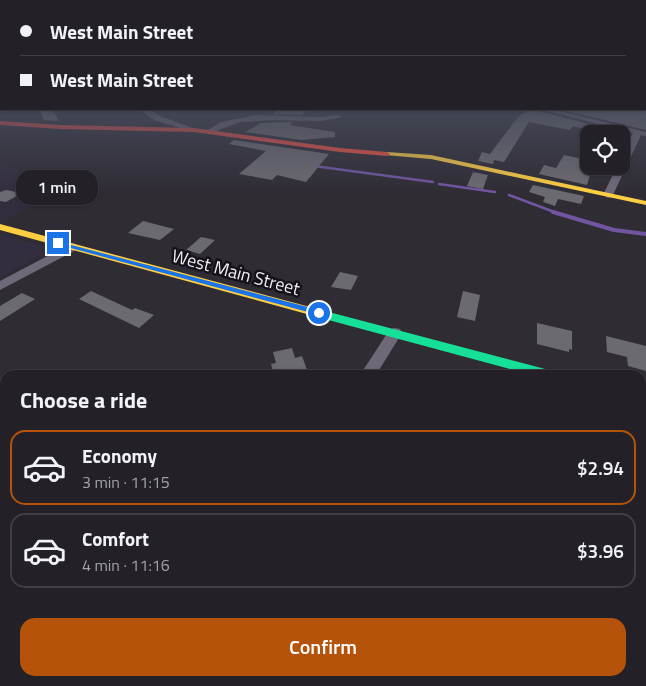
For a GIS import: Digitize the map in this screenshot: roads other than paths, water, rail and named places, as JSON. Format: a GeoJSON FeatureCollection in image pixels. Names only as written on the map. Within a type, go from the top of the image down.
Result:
{"type":"FeatureCollection","features":[{"type":"Feature","properties":{"kind":"street"},"geometry":{"type":"LineString","coordinates":[[106,128],[194,130],[340,150],[431,157],[608,194],[646,204]]}},
{"type":"Feature","properties":{"kind":"street"},"geometry":{"type":"LineString","coordinates":[[188,128],[194,130]]}},
{"type":"Feature","properties":{"kind":"street"},"geometry":{"type":"LineString","coordinates":[[208,132],[216,128]]}},
{"type":"Feature","properties":{"kind":"street"},"geometry":{"type":"LineString","coordinates":[[608,194],[642,133],[621,128]]}},
{"type":"Feature","properties":{"kind":"street","name":"West Main Street"},"geometry":{"type":"LineString","coordinates":[[0,228],[531,370]]}},
{"type":"Feature","properties":{"kind":"street"},"geometry":{"type":"LineString","coordinates":[[0,286],[72,247]]}},
{"type":"Feature","properties":{"kind":"street"},"geometry":{"type":"LineString","coordinates":[[371,370],[395,333]]}},
{"type":"Feature","properties":{"kind":"waterway"},"geometry":{"type":"LineString","coordinates":[[314,166],[433,182]]}},
{"type":"Feature","properties":{"kind":"waterway"},"geometry":{"type":"LineString","coordinates":[[439,184],[495,192]]}},
{"type":"Feature","properties":{"kind":"waterway"},"geometry":{"type":"LineString","coordinates":[[509,195],[557,213]]}},
{"type":"Feature","properties":{"kind":"waterway"},"geometry":{"type":"LineString","coordinates":[[553,212],[614,230],[646,234]]}}]}
